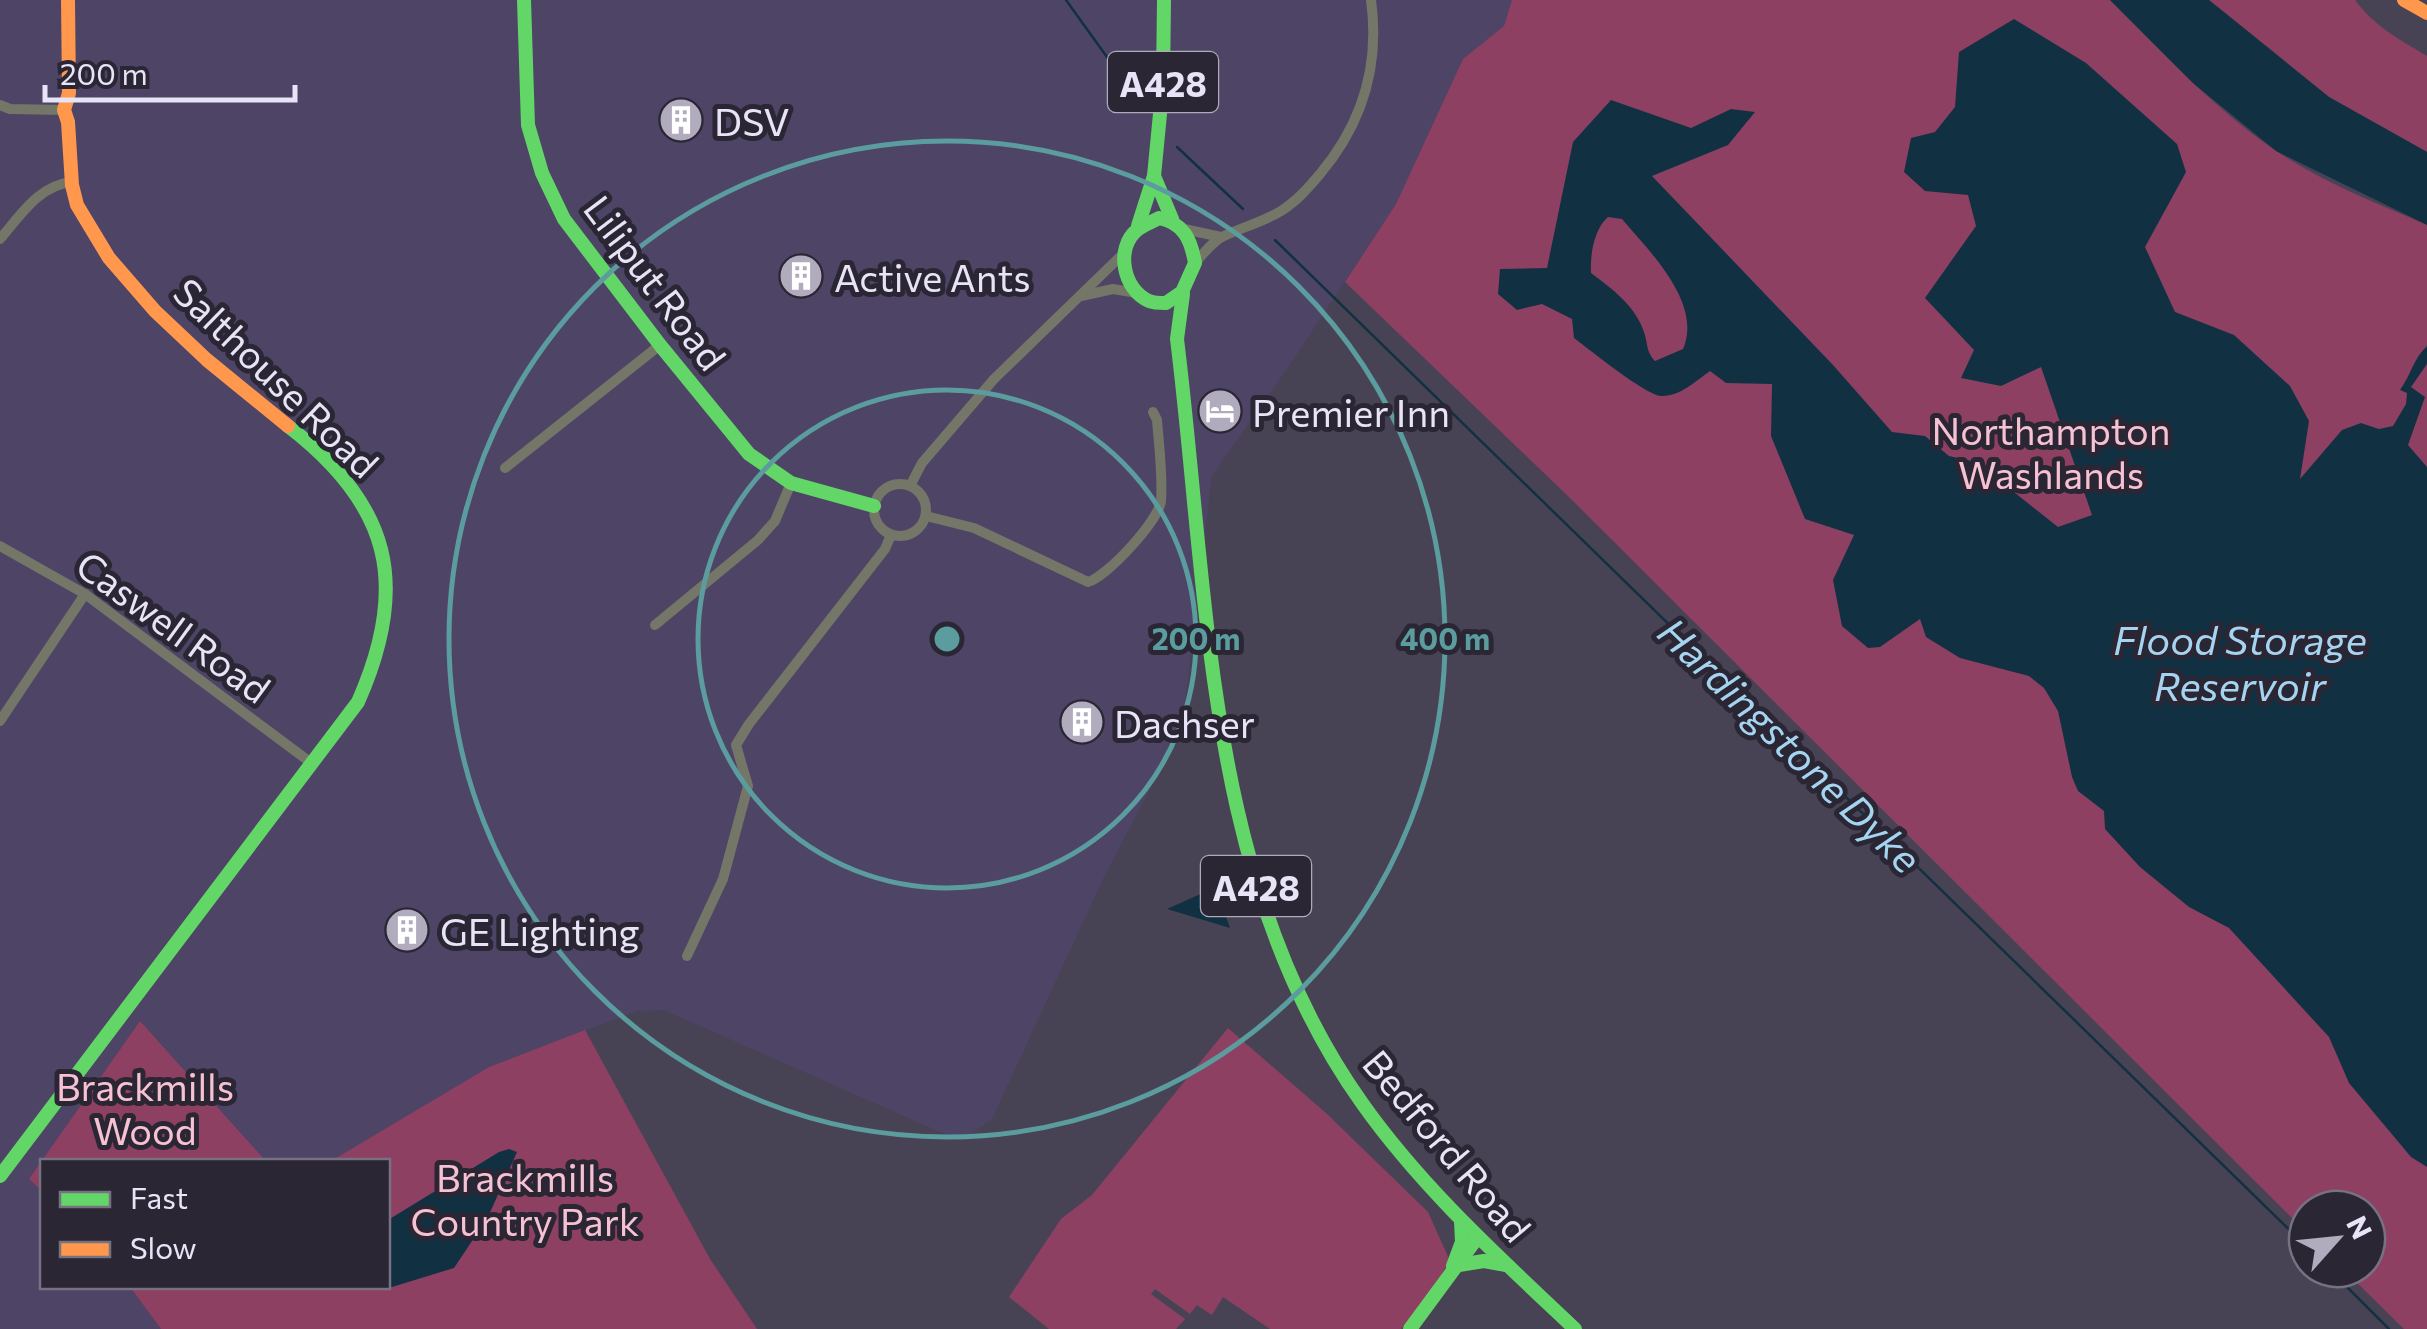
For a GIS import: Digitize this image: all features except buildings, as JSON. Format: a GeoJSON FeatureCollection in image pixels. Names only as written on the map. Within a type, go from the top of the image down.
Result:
{"type":"FeatureCollection","features":[{"type":"Feature","properties":{"kind":"main road","name":"Salthouse Road"},"geometry":{"type":"LineString","coordinates":[[0,1176],[358,702],[382,648],[389,605],[387,578],[370,518],[349,484],[314,446],[224,376],[135,286],[87,225],[75,201],[64,110],[69,93],[68,0]]}},
{"type":"Feature","properties":{"kind":"main road","name":"Liliput Road"},"geometry":{"type":"LineString","coordinates":[[524,0],[528,125],[542,173],[564,219],[660,346],[749,454],[791,483],[874,506]]}},
{"type":"Feature","properties":{"kind":"main road","name":"A428"},"geometry":{"type":"LineString","coordinates":[[1138,226],[1154,176],[1163,84],[1164,0]]}},
{"type":"Feature","properties":{"kind":"main road"},"geometry":{"type":"LineString","coordinates":[[2404,0],[2427,14]]}},
{"type":"Feature","properties":{"kind":"main road","name":"A428"},"geometry":{"type":"LineString","coordinates":[[1154,176],[1157,190],[1178,224]]}},
{"type":"Feature","properties":{"kind":"main road"},"geometry":{"type":"LineString","coordinates":[[1159,218],[1178,224],[1196,262],[1183,294],[1168,304],[1152,304],[1137,293],[1126,274],[1123,254],[1138,226],[1159,218]]}},
{"type":"Feature","properties":{"kind":"main road","name":"Bedford Road"},"geometry":{"type":"LineString","coordinates":[[1183,294],[1178,340],[1217,703],[1231,793],[1264,914],[1303,1005],[1337,1066],[1377,1124],[1477,1238],[1575,1329]]}},
{"type":"Feature","properties":{"kind":"main road","name":"Bedford Road"},"geometry":{"type":"LineString","coordinates":[[1152,304],[1162,312],[1178,340]]}},
{"type":"Feature","properties":{"kind":"main road"},"geometry":{"type":"LineString","coordinates":[[1453,1266],[1462,1242],[1462,1221]]}},
{"type":"Feature","properties":{"kind":"main road"},"geometry":{"type":"LineString","coordinates":[[1410,1329],[1477,1238]]}},
{"type":"Feature","properties":{"kind":"main road"},"geometry":{"type":"LineString","coordinates":[[1453,1266],[1484,1261],[1506,1265]]}},
{"type":"Feature","properties":{"kind":"street"},"geometry":{"type":"LineString","coordinates":[[1196,262],[1221,237],[1266,220],[1290,205],[1328,164],[1354,126],[1368,94],[1374,54],[1371,0]]}},
{"type":"Feature","properties":{"kind":"street"},"geometry":{"type":"LineString","coordinates":[[0,105],[10,109],[64,110]]}},
{"type":"Feature","properties":{"kind":"street"},"geometry":{"type":"LineString","coordinates":[[0,240],[33,200],[55,183],[72,182]]}},
{"type":"Feature","properties":{"kind":"street"},"geometry":{"type":"LineString","coordinates":[[1178,224],[1221,237]]}},
{"type":"Feature","properties":{"kind":"street"},"geometry":{"type":"LineString","coordinates":[[910,486],[956,421],[1028,342],[1123,254]]}},
{"type":"Feature","properties":{"kind":"street"},"geometry":{"type":"LineString","coordinates":[[1076,298],[1113,289],[1137,293]]}},
{"type":"Feature","properties":{"kind":"street"},"geometry":{"type":"LineString","coordinates":[[505,468],[660,346]]}},
{"type":"Feature","properties":{"kind":"street"},"geometry":{"type":"LineString","coordinates":[[926,516],[974,528],[1088,582],[1098,579],[1128,549],[1161,505],[1157,420],[1153,412]]}},
{"type":"Feature","properties":{"kind":"street"},"geometry":{"type":"LineString","coordinates":[[655,625],[758,540],[775,521],[791,483]]}},
{"type":"Feature","properties":{"kind":"street"},"geometry":{"type":"LineString","coordinates":[[910,486],[922,497],[926,516],[914,532],[892,535],[880,527],[874,506],[887,487],[910,486]]}},
{"type":"Feature","properties":{"kind":"street"},"geometry":{"type":"LineString","coordinates":[[686,956],[723,879],[747,788],[736,745],[892,535]]}},
{"type":"Feature","properties":{"kind":"street","name":"Caswell Road"},"geometry":{"type":"LineString","coordinates":[[0,546],[85,594],[310,762]]}},
{"type":"Feature","properties":{"kind":"street"},"geometry":{"type":"LineString","coordinates":[[0,721],[85,594]]}},
{"type":"Feature","properties":{"kind":"shaded area"},"geometry":{"type":"Polygon","coordinates":[[[0,0],[1512,0],[1504,26],[1463,59],[1396,204],[1212,476],[1182,728],[1104,877],[992,1119],[960,1141],[664,1010],[637,1011],[489,1067],[334,1159],[264,1159],[140,1021],[29,1179],[40,1189],[40,1289],[131,1289],[161,1329],[0,1329],[0,0]]]}},
{"type":"Feature","properties":{"kind":"green space","name":"Northampton Washlands"},"geometry":{"type":"Polygon","coordinates":[[[1512,0],[2110,0],[2209,98],[2252,134],[2330,182],[2427,225],[2427,1329],[2404,1329],[2363,1289],[2387,1289],[2387,1189],[2287,1189],[2287,1213],[1570,498],[1345,282],[1396,204],[1463,59],[1504,26],[1512,0]]]}},
{"type":"Feature","properties":{"kind":"green space"},"geometry":{"type":"Polygon","coordinates":[[[2209,0],[2355,0],[2379,25],[2427,56],[2427,152],[2329,97],[2209,0]]]}},
{"type":"Feature","properties":{"kind":"green space","name":"Brackmills Wood"},"geometry":{"type":"Polygon","coordinates":[[[140,1021],[264,1159],[43,1159],[140,1021]]]}},
{"type":"Feature","properties":{"kind":"green space"},"geometry":{"type":"Polygon","coordinates":[[[1228,1028],[1326,1113],[1428,1212],[1450,1261],[1425,1302],[1401,1329],[1270,1329],[1223,1297],[1212,1315],[1197,1305],[1190,1314],[1155,1289],[1151,1294],[1185,1319],[1176,1329],[1049,1329],[1009,1297],[1061,1219],[1092,1195],[1228,1028]]]}},
{"type":"Feature","properties":{"kind":"green space","name":"Brackmills Wood"},"geometry":{"type":"Polygon","coordinates":[[[585,1030],[710,1259],[757,1329],[161,1329],[131,1289],[390,1289],[390,1159],[334,1159],[489,1067],[585,1030]]]}},
{"type":"Feature","properties":{"kind":"green space","name":"Brackmills Wood"},"geometry":{"type":"Polygon","coordinates":[[[40,1163],[40,1189],[29,1179],[40,1163]]]}},
{"type":"Feature","properties":{"kind":"water"},"geometry":{"type":"Polygon","coordinates":[[[2110,0],[2209,0],[2329,97],[2427,152],[2427,225],[2276,151],[2194,84],[2110,0]]]}},
{"type":"Feature","properties":{"kind":"water","name":"Flood Storage Reservoir"},"geometry":{"type":"Polygon","coordinates":[[[2014,19],[2086,63],[2177,144],[2186,172],[2145,247],[2175,312],[2234,335],[2290,386],[2309,421],[2300,479],[2342,430],[2361,423],[2379,429],[2393,426],[2406,404],[2407,393],[2400,390],[2427,346],[2427,364],[2411,387],[2425,397],[2408,445],[2427,467],[2427,1167],[2411,1157],[2349,1083],[2329,1037],[2229,928],[2189,907],[2140,867],[2105,829],[2104,811],[2078,791],[2058,711],[2044,688],[2029,676],[1960,658],[1926,637],[1920,619],[1880,647],[1868,648],[1842,626],[1833,580],[1854,535],[1805,519],[1771,436],[1772,384],[1726,383],[1710,371],[1687,388],[1661,396],[1630,380],[1574,338],[1572,319],[1542,304],[1517,310],[1498,294],[1500,269],[1547,268],[1573,142],[1611,100],[1691,128],[1731,109],[1755,112],[1728,145],[1652,176],[1892,432],[1925,436],[1949,456],[1976,462],[2058,527],[2092,515],[2041,367],[2001,386],[1961,378],[1974,350],[1925,298],[1976,226],[1968,195],[1925,191],[1904,172],[1911,138],[1935,132],[1955,107],[1959,52],[2014,19]],[[1608,217],[1599,228],[1591,273],[1635,314],[1655,361],[1683,349],[1686,314],[1670,279],[1622,219],[1608,217]]]}},
{"type":"Feature","properties":{"kind":"water"},"geometry":{"type":"Polygon","coordinates":[[[1216,887],[1230,928],[1167,909],[1216,887]]]}},
{"type":"Feature","properties":{"kind":"water"},"geometry":{"type":"Polygon","coordinates":[[[499,1152],[517,1152],[488,1217],[454,1268],[390,1287],[390,1219],[499,1152]]]}},
{"type":"Feature","properties":{"kind":"waterway","name":"Hardingstone Dyke"},"geometry":{"type":"LineString","coordinates":[[1066,0],[1145,110]]}},
{"type":"Feature","properties":{"kind":"waterway","name":"Hardingstone Dyke"},"geometry":{"type":"LineString","coordinates":[[1177,147],[1243,209]]}},
{"type":"Feature","properties":{"kind":"waterway","name":"Hardingstone Dyke"},"geometry":{"type":"LineString","coordinates":[[1275,240],[2287,1227]]}},
{"type":"Feature","properties":{"kind":"waterway","name":"Hardingstone Dyke"},"geometry":{"type":"LineString","coordinates":[[2349,1289],[2389,1329]]}},
{"type":"Feature","properties":{"kind":"traffic: fast"},"geometry":{"type":"LineString","coordinates":[[524,0],[528,125],[542,173],[564,219],[749,454],[791,483],[874,506]]}},
{"type":"Feature","properties":{"kind":"traffic: fast"},"geometry":{"type":"LineString","coordinates":[[1164,0],[1163,83],[1154,176],[1172,219]]}},
{"type":"Feature","properties":{"kind":"traffic: fast"},"geometry":{"type":"LineString","coordinates":[[1138,226],[1154,176]]}},
{"type":"Feature","properties":{"kind":"traffic: fast"},"geometry":{"type":"LineString","coordinates":[[1159,218],[1175,224],[1185,234],[1195,263],[1182,292],[1166,303],[1140,296],[1128,278],[1124,257],[1130,238],[1139,228],[1159,218]]}},
{"type":"Feature","properties":{"kind":"traffic: fast"},"geometry":{"type":"LineString","coordinates":[[1183,294],[1177,339],[1208,636],[1243,833],[1271,927],[1310,1018],[1385,1134],[1463,1221],[1575,1329]]}},
{"type":"Feature","properties":{"kind":"traffic: fast"},"geometry":{"type":"LineString","coordinates":[[0,1176],[358,702],[383,621],[386,584],[381,550],[369,517],[350,486],[288,426]]}},
{"type":"Feature","properties":{"kind":"traffic: fast"},"geometry":{"type":"LineString","coordinates":[[1461,1221],[1462,1242],[1453,1266],[1484,1261],[1506,1265]]}},
{"type":"Feature","properties":{"kind":"traffic: fast"},"geometry":{"type":"LineString","coordinates":[[1410,1329],[1477,1238]]}},
{"type":"Feature","properties":{"kind":"traffic: slow"},"geometry":{"type":"LineString","coordinates":[[68,0],[69,93],[64,110],[77,205],[109,258],[155,311],[207,360],[288,426]]}},
{"type":"Feature","properties":{"kind":"traffic: slow"},"geometry":{"type":"LineString","coordinates":[[2404,0],[2427,13]]}},
{"type":"Feature","properties":{"kind":"place","name":"DSV"},"geometry":{"type":"Point","coordinates":[681,120]}},
{"type":"Feature","properties":{"kind":"place","name":"Active Ants"},"geometry":{"type":"Point","coordinates":[801,276]}},
{"type":"Feature","properties":{"kind":"place","name":"Premier Inn"},"geometry":{"type":"Point","coordinates":[1220,411]}},
{"type":"Feature","properties":{"kind":"place","name":"Dachser"},"geometry":{"type":"Point","coordinates":[1082,722]}},
{"type":"Feature","properties":{"kind":"place","name":"GE Lighting"},"geometry":{"type":"Point","coordinates":[407,930]}},
{"type":"Feature","properties":{"kind":"park label","name":"Brackmills Country Park"},"geometry":{"type":"Point","coordinates":[525,1198]}}]}
